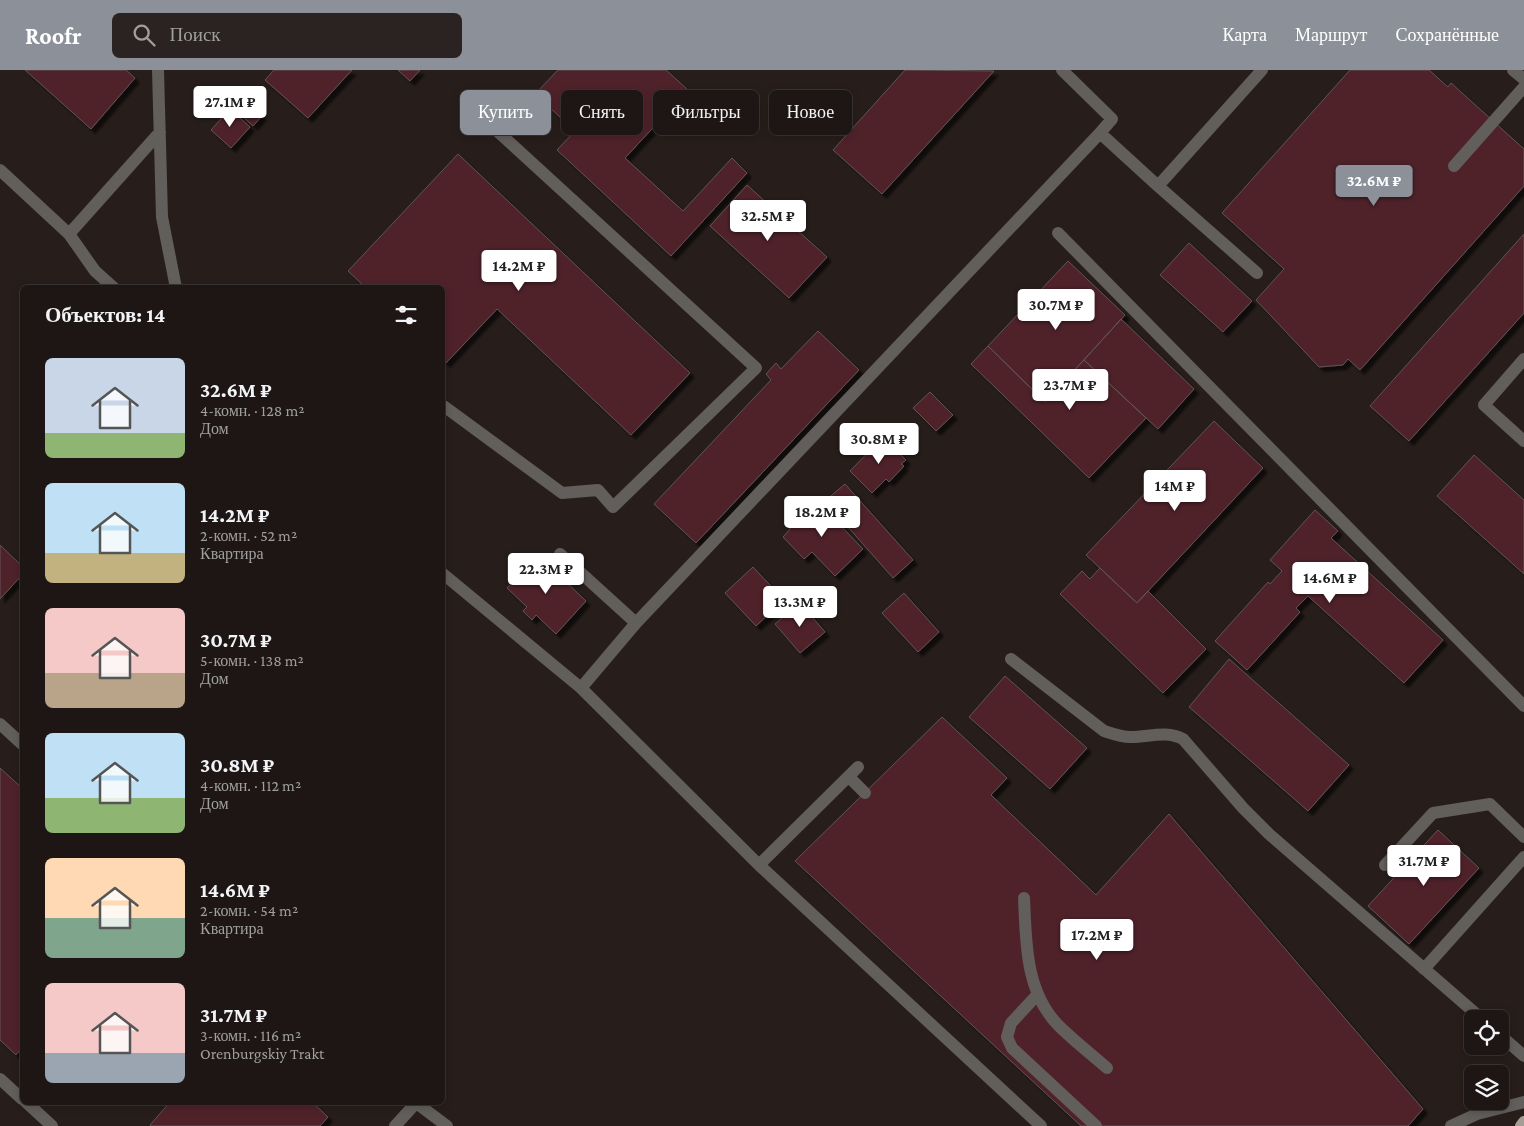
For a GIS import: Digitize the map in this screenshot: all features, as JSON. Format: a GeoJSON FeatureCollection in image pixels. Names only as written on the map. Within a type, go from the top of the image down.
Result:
{"type":"FeatureCollection","features":[{"type":"Feature","properties":{"kind":"main road"},"geometry":{"type":"LineString","coordinates":[[1521,1126],[1524,1122]]}},
{"type":"Feature","properties":{"kind":"lane"},"geometry":{"type":"LineString","coordinates":[[581,688],[636,623],[1112,119],[1062,70]]}},
{"type":"Feature","properties":{"kind":"lane"},"geometry":{"type":"LineString","coordinates":[[1158,186],[1262,70]]}},
{"type":"Feature","properties":{"kind":"lane"},"geometry":{"type":"LineString","coordinates":[[1513,70],[1524,80]]}},
{"type":"Feature","properties":{"kind":"lane"},"geometry":{"type":"LineString","coordinates":[[160,71],[162,217],[175,285]]}},
{"type":"Feature","properties":{"kind":"lane"},"geometry":{"type":"LineString","coordinates":[[1454,166],[1524,87]]}},
{"type":"Feature","properties":{"kind":"lane"},"geometry":{"type":"LineString","coordinates":[[69,234],[160,132]]}},
{"type":"Feature","properties":{"kind":"lane"},"geometry":{"type":"LineString","coordinates":[[1100,133],[1257,273]]}},
{"type":"Feature","properties":{"kind":"lane"},"geometry":{"type":"LineString","coordinates":[[445,407],[562,493],[598,490],[613,507],[756,368],[502,135]]}},
{"type":"Feature","properties":{"kind":"lane"},"geometry":{"type":"LineString","coordinates":[[0,170],[69,234],[95,271],[111,285]]}},
{"type":"Feature","properties":{"kind":"lane"},"geometry":{"type":"LineString","coordinates":[[1058,233],[1524,706]]}},
{"type":"Feature","properties":{"kind":"lane"},"geometry":{"type":"LineString","coordinates":[[1524,359],[1484,406],[1524,441]]}},
{"type":"Feature","properties":{"kind":"lane"},"geometry":{"type":"LineString","coordinates":[[560,554],[636,623]]}},
{"type":"Feature","properties":{"kind":"lane"},"geometry":{"type":"LineString","coordinates":[[445,575],[581,688],[760,865],[1041,1126]]}},
{"type":"Feature","properties":{"kind":"lane"},"geometry":{"type":"LineString","coordinates":[[1011,659],[1104,731],[1117,736],[1131,737],[1163,734],[1175,735],[1182,739],[1264,829],[1472,1010]]}},
{"type":"Feature","properties":{"kind":"lane"},"geometry":{"type":"LineString","coordinates":[[0,724],[20,742]]}},
{"type":"Feature","properties":{"kind":"lane"},"geometry":{"type":"LineString","coordinates":[[760,865],[858,767]]}},
{"type":"Feature","properties":{"kind":"lane"},"geometry":{"type":"LineString","coordinates":[[849,777],[865,793]]}},
{"type":"Feature","properties":{"kind":"lane"},"geometry":{"type":"LineString","coordinates":[[1385,865],[1433,813],[1490,804],[1524,837]]}},
{"type":"Feature","properties":{"kind":"lane"},"geometry":{"type":"LineString","coordinates":[[1424,969],[1524,857]]}},
{"type":"Feature","properties":{"kind":"lane"},"geometry":{"type":"LineString","coordinates":[[1024,898],[1028,958],[1038,994],[1058,1025],[1107,1068]]}},
{"type":"Feature","properties":{"kind":"lane"},"geometry":{"type":"LineString","coordinates":[[1038,994],[1011,1024],[1007,1037],[1012,1048],[1096,1126]]}},
{"type":"Feature","properties":{"kind":"lane"},"geometry":{"type":"LineString","coordinates":[[1509,1043],[1524,1056]]}},
{"type":"Feature","properties":{"kind":"lane"},"geometry":{"type":"LineString","coordinates":[[0,1079],[20,1096]]}},
{"type":"Feature","properties":{"kind":"lane"},"geometry":{"type":"LineString","coordinates":[[1451,1126],[1477,1114],[1524,1102]]}},
{"type":"Feature","properties":{"kind":"lane"},"geometry":{"type":"LineString","coordinates":[[31,1105],[52,1126]]}},
{"type":"Feature","properties":{"kind":"lane"},"geometry":{"type":"LineString","coordinates":[[395,1126],[414,1105]]}},
{"type":"Feature","properties":{"kind":"lane"},"geometry":{"type":"LineString","coordinates":[[419,1105],[446,1126]]}},
{"type":"Feature","properties":{"kind":"building"},"geometry":{"type":"Polygon","coordinates":[[[25,70],[126,70],[135,78],[91,129],[25,70]]]}},
{"type":"Feature","properties":{"kind":"building"},"geometry":{"type":"Polygon","coordinates":[[[274,70],[352,70],[308,118],[265,80],[274,70]]]}},
{"type":"Feature","properties":{"kind":"building"},"geometry":{"type":"Polygon","coordinates":[[[398,70],[420,70],[410,81],[398,70]]]}},
{"type":"Feature","properties":{"kind":"building"},"geometry":{"type":"Polygon","coordinates":[[[558,70],[666,70],[688,90],[653,90],[653,128],[625,158],[683,211],[732,158],[747,173],[671,256],[557,150],[571,135],[643,135],[643,90],[561,90],[561,118],[551,109],[551,90],[539,90],[558,70]]]}},
{"type":"Feature","properties":{"kind":"building"},"geometry":{"type":"Polygon","coordinates":[[[905,70],[994,71],[882,194],[833,150],[846,135],[852,135],[852,129],[905,70]]]}},
{"type":"Feature","properties":{"kind":"building"},"geometry":{"type":"Polygon","coordinates":[[[1350,70],[1429,70],[1448,87],[1451,83],[1524,149],[1524,186],[1360,370],[1348,359],[1343,365],[1319,367],[1256,300],[1284,269],[1222,213],[1350,70]]]}},
{"type":"Feature","properties":{"kind":"building"},"geometry":{"type":"Polygon","coordinates":[[[241,97],[262,116],[253,126],[232,107],[241,97]]]}},
{"type":"Feature","properties":{"kind":"building"},"geometry":{"type":"Polygon","coordinates":[[[230,109],[250,127],[231,148],[211,130],[230,109]]]}},
{"type":"Feature","properties":{"kind":"building"},"geometry":{"type":"Polygon","coordinates":[[[458,154],[690,373],[631,435],[497,309],[446,363],[445,285],[363,285],[348,271],[458,154]]]}},
{"type":"Feature","properties":{"kind":"building"},"geometry":{"type":"Polygon","coordinates":[[[747,185],[827,257],[789,298],[710,226],[747,185]]]}},
{"type":"Feature","properties":{"kind":"building"},"geometry":{"type":"Polygon","coordinates":[[[1524,234],[1524,313],[1409,441],[1370,406],[1524,234]]]}},
{"type":"Feature","properties":{"kind":"building"},"geometry":{"type":"Polygon","coordinates":[[[1189,243],[1252,301],[1223,332],[1160,275],[1189,243]]]}},
{"type":"Feature","properties":{"kind":"building"},"geometry":{"type":"Polygon","coordinates":[[[1068,261],[1125,315],[1045,402],[988,346],[1068,261]]]}},
{"type":"Feature","properties":{"kind":"building"},"geometry":{"type":"Polygon","coordinates":[[[1121,319],[1194,389],[1158,429],[1084,360],[1121,319]]]}},
{"type":"Feature","properties":{"kind":"building"},"geometry":{"type":"Polygon","coordinates":[[[818,331],[859,370],[696,543],[654,504],[771,380],[766,374],[776,363],[781,369],[818,331]]]}},
{"type":"Feature","properties":{"kind":"building"},"geometry":{"type":"Polygon","coordinates":[[[988,346],[1045,402],[1084,360],[1146,418],[1089,478],[971,364],[988,346]]]}},
{"type":"Feature","properties":{"kind":"building"},"geometry":{"type":"Polygon","coordinates":[[[930,392],[953,415],[936,431],[913,408],[930,392]]]}},
{"type":"Feature","properties":{"kind":"building"},"geometry":{"type":"Polygon","coordinates":[[[1214,421],[1263,468],[1137,603],[1086,555],[1214,421]]]}},
{"type":"Feature","properties":{"kind":"building"},"geometry":{"type":"Polygon","coordinates":[[[883,437],[906,460],[901,464],[904,466],[889,482],[886,479],[872,493],[850,471],[883,437]]]}},
{"type":"Feature","properties":{"kind":"building"},"geometry":{"type":"Polygon","coordinates":[[[1474,455],[1524,500],[1524,574],[1437,496],[1474,455]]]}},
{"type":"Feature","properties":{"kind":"building"},"geometry":{"type":"Polygon","coordinates":[[[845,484],[913,560],[893,578],[825,501],[845,484]]]}},
{"type":"Feature","properties":{"kind":"building"},"geometry":{"type":"Polygon","coordinates":[[[814,498],[863,549],[835,576],[812,552],[804,559],[783,537],[790,529],[786,524],[814,498]]]}},
{"type":"Feature","properties":{"kind":"building"},"geometry":{"type":"Polygon","coordinates":[[[1315,510],[1338,531],[1331,538],[1443,640],[1404,683],[1308,596],[1296,608],[1300,612],[1247,670],[1215,641],[1268,582],[1270,584],[1282,571],[1270,560],[1315,510]]]}},
{"type":"Feature","properties":{"kind":"building"},"geometry":{"type":"Polygon","coordinates":[[[0,545],[20,564],[20,577],[0,599],[0,545]]]}},
{"type":"Feature","properties":{"kind":"building"},"geometry":{"type":"Polygon","coordinates":[[[538,555],[586,601],[556,634],[536,615],[532,620],[523,611],[527,607],[507,588],[538,555]]]}},
{"type":"Feature","properties":{"kind":"building"},"geometry":{"type":"Polygon","coordinates":[[[753,567],[784,600],[756,626],[725,593],[753,567]]]}},
{"type":"Feature","properties":{"kind":"building"},"geometry":{"type":"Polygon","coordinates":[[[1100,568],[1137,603],[1148,591],[1206,649],[1163,693],[1060,594],[1082,571],[1090,579],[1100,568]]]}},
{"type":"Feature","properties":{"kind":"building"},"geometry":{"type":"Polygon","coordinates":[[[904,593],[939,632],[918,652],[882,613],[904,593]]]}},
{"type":"Feature","properties":{"kind":"building"},"geometry":{"type":"Polygon","coordinates":[[[800,603],[825,632],[800,653],[775,624],[800,603]]]}},
{"type":"Feature","properties":{"kind":"building"},"geometry":{"type":"Polygon","coordinates":[[[1229,659],[1349,765],[1308,811],[1189,707],[1229,659]]]}},
{"type":"Feature","properties":{"kind":"building"},"geometry":{"type":"Polygon","coordinates":[[[1005,676],[1087,748],[1050,789],[969,717],[1005,676]]]}},
{"type":"Feature","properties":{"kind":"building"},"geometry":{"type":"Polygon","coordinates":[[[942,717],[1007,778],[991,795],[1096,895],[1169,814],[1423,1109],[1408,1126],[1081,1126],[795,861],[942,717]]]}},
{"type":"Feature","properties":{"kind":"building"},"geometry":{"type":"Polygon","coordinates":[[[0,768],[20,786],[20,1050],[16,1055],[0,1040],[0,768]]]}},
{"type":"Feature","properties":{"kind":"building"},"geometry":{"type":"Polygon","coordinates":[[[1438,830],[1479,868],[1409,944],[1368,906],[1438,830]]]}},
{"type":"Feature","properties":{"kind":"building"},"geometry":{"type":"Polygon","coordinates":[[[167,1105],[315,1105],[328,1117],[320,1126],[150,1125],[167,1105]]]}}]}
